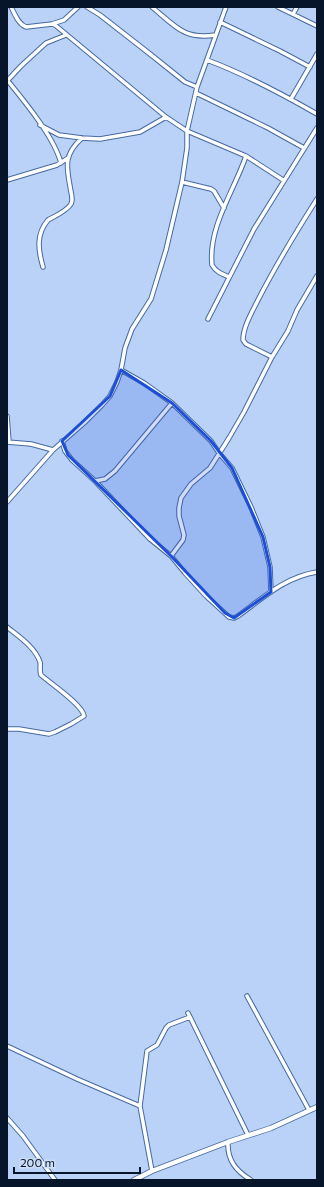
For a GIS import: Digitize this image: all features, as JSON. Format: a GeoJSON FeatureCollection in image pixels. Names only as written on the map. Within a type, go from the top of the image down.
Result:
{"type":"FeatureCollection","features":[{"type":"Feature","properties":{"kind":"street"},"geometry":{"type":"LineString","coordinates":[[11,7],[22,26],[26,27],[52,24],[64,20]]}},
{"type":"Feature","properties":{"kind":"street"},"geometry":{"type":"LineString","coordinates":[[60,29],[64,20],[78,7]]}},
{"type":"Feature","properties":{"kind":"street"},"geometry":{"type":"LineString","coordinates":[[87,7],[100,15],[184,82],[197,87]]}},
{"type":"Feature","properties":{"kind":"street"},"geometry":{"type":"LineString","coordinates":[[152,7],[180,30],[191,35],[203,37],[215,35]]}},
{"type":"Feature","properties":{"kind":"street"},"geometry":{"type":"LineString","coordinates":[[7,502],[53,450],[84,424],[110,396],[121,370],[125,348],[132,329],[151,299],[166,250],[182,182],[187,148],[187,131],[197,87],[226,7]]}},
{"type":"Feature","properties":{"kind":"street"},"geometry":{"type":"LineString","coordinates":[[278,7],[317,26]]}},
{"type":"Feature","properties":{"kind":"street"},"geometry":{"type":"LineString","coordinates":[[293,14],[297,7]]}},
{"type":"Feature","properties":{"kind":"street"},"geometry":{"type":"LineString","coordinates":[[220,22],[310,67]]}},
{"type":"Feature","properties":{"kind":"street"},"geometry":{"type":"LineString","coordinates":[[52,24],[166,117],[187,131],[246,156],[284,180]]}},
{"type":"Feature","properties":{"kind":"street"},"geometry":{"type":"LineString","coordinates":[[60,163],[52,144],[40,125],[27,105],[7,81],[46,43],[66,35]]}},
{"type":"Feature","properties":{"kind":"street"},"geometry":{"type":"LineString","coordinates":[[291,99],[317,54]]}},
{"type":"Feature","properties":{"kind":"street"},"geometry":{"type":"LineString","coordinates":[[207,60],[230,69],[291,99],[317,114]]}},
{"type":"Feature","properties":{"kind":"street"},"geometry":{"type":"LineString","coordinates":[[196,93],[268,128],[304,148]]}},
{"type":"Feature","properties":{"kind":"street"},"geometry":{"type":"LineString","coordinates":[[40,125],[59,135],[100,139],[140,132],[166,117]]}},
{"type":"Feature","properties":{"kind":"street"},"geometry":{"type":"LineString","coordinates":[[208,319],[254,229],[317,128]]}},
{"type":"Feature","properties":{"kind":"street"},"geometry":{"type":"LineString","coordinates":[[43,267],[38,243],[48,220],[68,208],[71,204],[72,200],[68,173],[68,158],[72,148],[82,138]]}},
{"type":"Feature","properties":{"kind":"street"},"geometry":{"type":"LineString","coordinates":[[229,277],[214,269],[212,259],[214,236],[246,156]]}},
{"type":"Feature","properties":{"kind":"street"},"geometry":{"type":"LineString","coordinates":[[7,180],[50,168],[68,158]]}},
{"type":"Feature","properties":{"kind":"street"},"geometry":{"type":"LineString","coordinates":[[182,182],[211,189],[214,191],[224,208]]}},
{"type":"Feature","properties":{"kind":"street"},"geometry":{"type":"LineString","coordinates":[[272,357],[246,344],[243,340],[243,336],[249,318],[268,281],[317,200]]}},
{"type":"Feature","properties":{"kind":"street"},"geometry":{"type":"LineString","coordinates":[[171,556],[180,546],[184,535],[179,516],[181,498],[191,484],[210,468],[230,438],[272,357],[288,332],[297,310],[317,276]]}},
{"type":"Feature","properties":{"kind":"street"},"geometry":{"type":"LineString","coordinates":[[121,370],[144,383],[172,403],[211,441],[236,473],[263,537],[270,567],[271,592]]}},
{"type":"Feature","properties":{"kind":"street"},"geometry":{"type":"LineString","coordinates":[[95,481],[105,479],[115,472],[172,403]]}},
{"type":"Feature","properties":{"kind":"street"},"geometry":{"type":"LineString","coordinates":[[7,416],[8,442],[31,444],[53,450]]}},
{"type":"Feature","properties":{"kind":"street"},"geometry":{"type":"LineString","coordinates":[[62,441],[68,455],[150,539],[171,556],[184,573],[229,617],[234,618],[238,616],[278,587],[296,577],[317,572]]}},
{"type":"Feature","properties":{"kind":"street"},"geometry":{"type":"LineString","coordinates":[[7,627],[20,637],[33,651],[40,663],[41,674],[66,694],[84,713],[83,718],[49,734],[19,729],[7,729]]}},
{"type":"Feature","properties":{"kind":"street"},"geometry":{"type":"LineString","coordinates":[[247,996],[309,1110]]}},
{"type":"Feature","properties":{"kind":"street"},"geometry":{"type":"LineString","coordinates":[[152,1171],[140,1106],[147,1051],[157,1045],[169,1025],[189,1015],[248,1135]]}},
{"type":"Feature","properties":{"kind":"street"},"geometry":{"type":"LineString","coordinates":[[7,1046],[140,1106]]}},
{"type":"Feature","properties":{"kind":"street"},"geometry":{"type":"LineString","coordinates":[[134,1180],[152,1171],[228,1142],[272,1128],[317,1107]]}},
{"type":"Feature","properties":{"kind":"street"},"geometry":{"type":"LineString","coordinates":[[7,1118],[23,1136],[55,1180]]}},
{"type":"Feature","properties":{"kind":"street"},"geometry":{"type":"LineString","coordinates":[[228,1142],[228,1153],[233,1164],[238,1171],[251,1180]]}},
{"type":"Feature","properties":{"kind":"highlighted area"},"geometry":{"type":"Polygon","coordinates":[[[121,370],[172,403],[211,441],[232,468],[263,537],[270,567],[271,592],[234,618],[225,613],[171,556],[68,455],[62,441],[110,396],[121,370]]]}}]}
